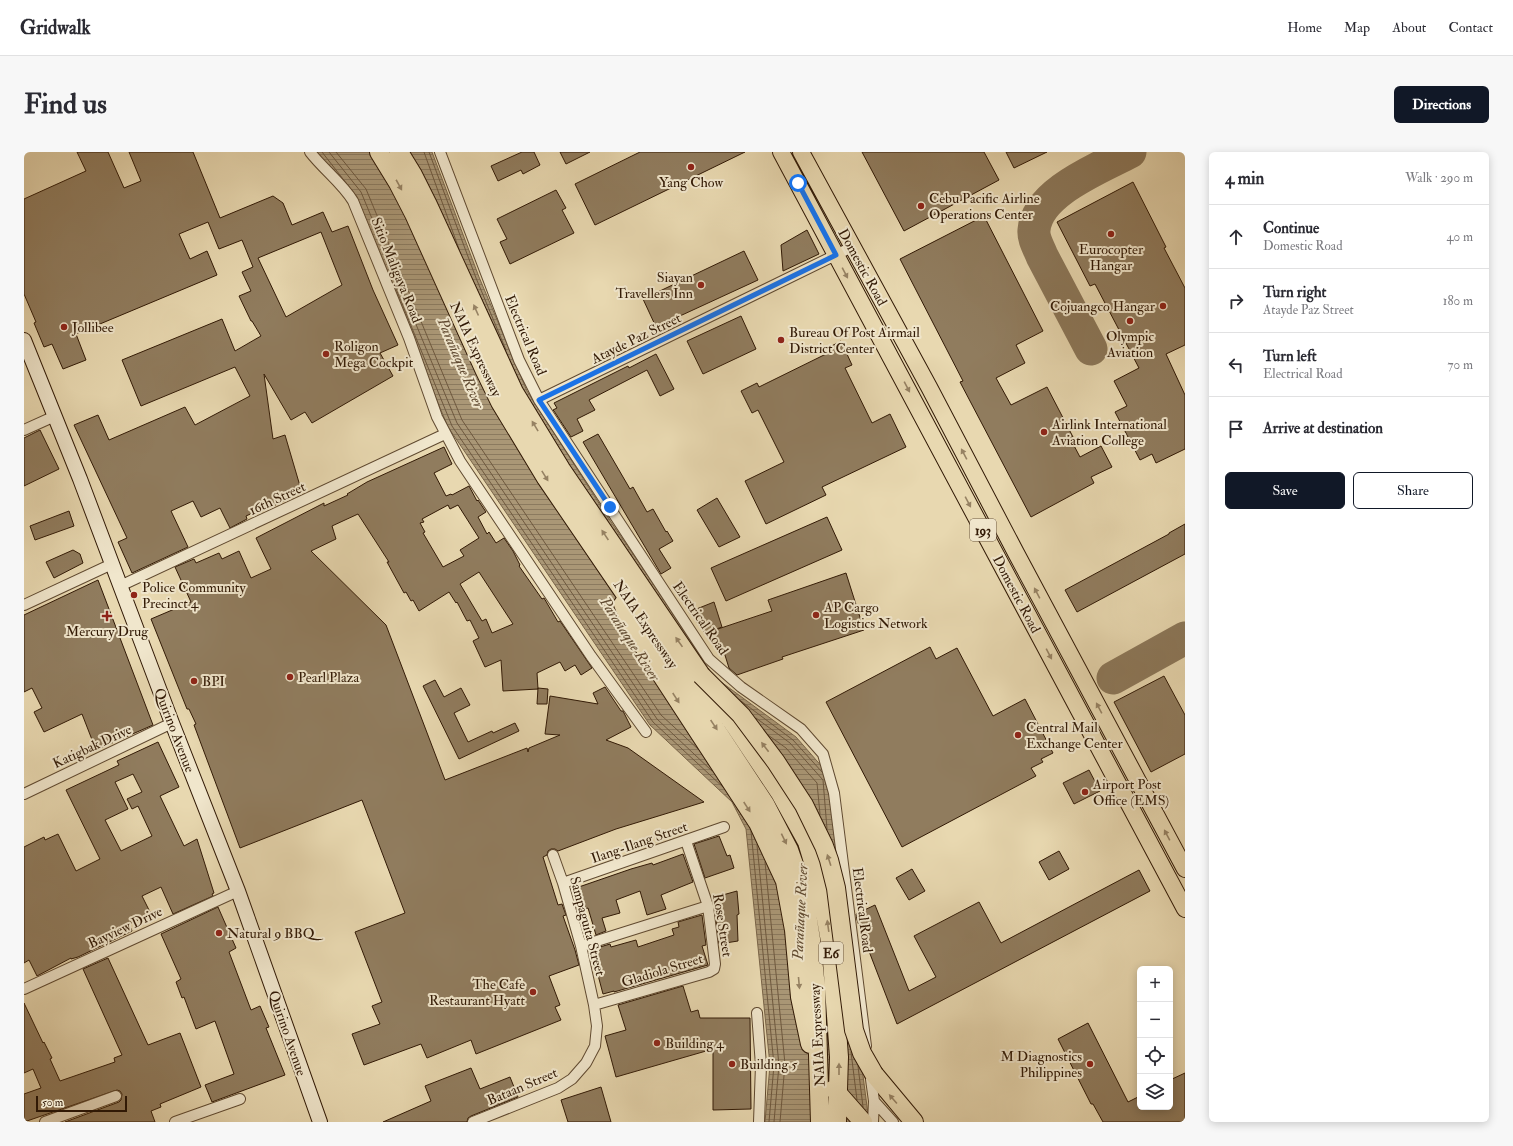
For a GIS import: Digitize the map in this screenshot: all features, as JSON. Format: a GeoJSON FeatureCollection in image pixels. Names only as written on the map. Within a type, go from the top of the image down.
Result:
{"type":"FeatureCollection","features":[{"type":"Feature","properties":{"kind":"highway","name":"NAIA Expressway"},"geometry":{"type":"LineString","coordinates":[[379,152],[398,183],[414,214],[500,402],[546,478],[606,565],[761,798],[778,827],[789,850],[803,890],[811,940],[816,988],[820,1122]]}},
{"type":"Feature","properties":{"kind":"highway","name":"NAIA Expressway"},"geometry":{"type":"LineString","coordinates":[[399,152],[413,175],[428,205],[514,392],[560,469],[701,674],[780,793],[807,842],[820,885],[831,947],[838,1049],[839,1090],[837,1122]]}},
{"type":"Feature","properties":{"kind":"highway"},"geometry":{"type":"LineString","coordinates":[[606,565],[633,628],[651,659],[758,823],[785,881],[794,930],[800,997],[810,1047],[830,1085],[864,1122]]}},
{"type":"Feature","properties":{"kind":"highway"},"geometry":{"type":"LineString","coordinates":[[701,674],[741,715],[765,746],[793,786],[815,827],[829,860],[836,888],[852,1019],[858,1042],[874,1074],[914,1122]]}},
{"type":"Feature","properties":{"kind":"main road","name":"Domestic Road"},"geometry":{"type":"LineString","coordinates":[[781,152],[1185,909]]}},
{"type":"Feature","properties":{"kind":"main road","name":"Domestic Road"},"geometry":{"type":"LineString","coordinates":[[801,152],[929,387],[1185,869]]}},
{"type":"Feature","properties":{"kind":"main road","name":"Quirino Avenue"},"geometry":{"type":"LineString","coordinates":[[24,340],[55,416],[238,891],[320,1122]]}},
{"type":"Feature","properties":{"kind":"street","name":"Sitio Maligaya Road"},"geometry":{"type":"LineString","coordinates":[[310,152],[320,165],[350,195],[353,201],[409,338],[437,417],[460,460],[591,656],[646,732]]}},
{"type":"Feature","properties":{"kind":"street","name":"Electrical Road"},"geometry":{"type":"LineString","coordinates":[[440,152],[519,360],[539,400],[709,659],[741,687],[801,729],[823,754],[834,793],[874,1101],[873,1122]]}},
{"type":"Feature","properties":{"kind":"street","name":"Atayde Paz Street"},"geometry":{"type":"LineString","coordinates":[[539,400],[852,247]]}},
{"type":"Feature","properties":{"kind":"street"},"geometry":{"type":"LineString","coordinates":[[24,430],[55,416]]}},
{"type":"Feature","properties":{"kind":"street","name":"16th Street"},"geometry":{"type":"LineString","coordinates":[[120,586],[445,434]]}},
{"type":"Feature","properties":{"kind":"street"},"geometry":{"type":"LineString","coordinates":[[24,606],[112,564]]}},
{"type":"Feature","properties":{"kind":"street","name":"Katigbak Drive"},"geometry":{"type":"LineString","coordinates":[[24,794],[172,723]]}},
{"type":"Feature","properties":{"kind":"street","name":"Ilang-Ilang Street"},"geometry":{"type":"LineString","coordinates":[[563,883],[724,827]]}},
{"type":"Feature","properties":{"kind":"street","name":"Rose Street"},"geometry":{"type":"LineString","coordinates":[[686,841],[708,906],[715,964],[714,969]]}},
{"type":"Feature","properties":{"kind":"street","name":"Sampaguita Street"},"geometry":{"type":"LineString","coordinates":[[553,855],[563,883],[581,946],[594,1005]]}},
{"type":"Feature","properties":{"kind":"street","name":"Bayview Drive"},"geometry":{"type":"LineString","coordinates":[[24,989],[238,891]]}},
{"type":"Feature","properties":{"kind":"street"},"geometry":{"type":"LineString","coordinates":[[581,946],[708,906]]}},
{"type":"Feature","properties":{"kind":"street","name":"Gladiola Street"},"geometry":{"type":"LineString","coordinates":[[594,1005],[709,972],[714,969]]}},
{"type":"Feature","properties":{"kind":"street","name":"Bataan Street"},"geometry":{"type":"LineString","coordinates":[[473,1122],[558,1088],[572,1079],[586,1063],[595,1046],[597,1026],[594,1005]]}},
{"type":"Feature","properties":{"kind":"street"},"geometry":{"type":"LineString","coordinates":[[757,1013],[761,1065],[759,1122]]}},
{"type":"Feature","properties":{"kind":"street"},"geometry":{"type":"LineString","coordinates":[[45,1122],[116,1096]]}},
{"type":"Feature","properties":{"kind":"street"},"geometry":{"type":"LineString","coordinates":[[175,1122],[240,1099]]}},
{"type":"Feature","properties":{"kind":"street"},"geometry":{"type":"LineString","coordinates":[[874,1101],[893,1122]]}},
{"type":"Feature","properties":{"kind":"water","name":"Parañaque River"},"geometry":{"type":"Polygon","coordinates":[[[317,152],[432,152],[479,277],[527,391],[611,522],[657,589],[713,676],[796,737],[831,777],[844,929],[869,1122],[765,1122],[770,1065],[746,829],[732,802],[650,725],[448,427],[352,196],[317,152]]]}},
{"type":"Feature","properties":{"kind":"building"},"geometry":{"type":"Polygon","coordinates":[[[77,152],[108,152],[124,188],[141,181],[129,152],[193,152],[220,218],[273,196],[283,203],[292,225],[323,212],[332,232],[348,226],[373,290],[398,345],[380,353],[393,376],[312,423],[305,412],[291,420],[264,374],[273,439],[285,435],[300,486],[285,491],[288,499],[246,516],[247,519],[230,528],[220,508],[201,517],[193,501],[171,511],[188,547],[132,573],[118,542],[127,538],[74,425],[98,415],[109,440],[185,407],[195,425],[250,396],[235,367],[141,406],[122,360],[222,319],[235,351],[261,336],[251,321],[239,296],[251,291],[242,272],[253,267],[242,240],[219,249],[208,222],[179,234],[190,259],[207,251],[217,275],[76,334],[86,360],[63,369],[52,344],[44,347],[34,323],[36,322],[24,294],[24,199],[86,171],[77,152]],[[321,232],[258,258],[286,317],[342,285],[321,232]]]}},
{"type":"Feature","properties":{"kind":"building"},"geometry":{"type":"Polygon","coordinates":[[[522,152],[534,152],[540,165],[523,174],[521,170],[498,181],[491,166],[522,152]]]}},
{"type":"Feature","properties":{"kind":"building"},"geometry":{"type":"Polygon","coordinates":[[[560,152],[590,152],[566,164],[560,152]]]}},
{"type":"Feature","properties":{"kind":"building"},"geometry":{"type":"Polygon","coordinates":[[[640,152],[745,152],[595,225],[575,184],[640,152]]]}},
{"type":"Feature","properties":{"kind":"building","name":"Cebu Pacific Airline Operations Center"},"geometry":{"type":"Polygon","coordinates":[[[862,152],[984,152],[999,180],[904,231],[862,152]]]}},
{"type":"Feature","properties":{"kind":"building"},"geometry":{"type":"Polygon","coordinates":[[[1006,152],[1047,152],[1014,168],[1006,152]]]}},
{"type":"Feature","properties":{"kind":"building"},"geometry":{"type":"Polygon","coordinates":[[[1133,182],[1166,247],[1164,248],[1185,288],[1185,345],[1166,354],[1185,395],[1185,449],[1156,463],[1152,454],[1140,460],[1115,412],[1127,406],[1114,381],[1139,368],[1095,284],[1090,286],[1057,222],[1133,182]]]}},
{"type":"Feature","properties":{"kind":"building"},"geometry":{"type":"Polygon","coordinates":[[[556,190],[566,208],[562,210],[574,233],[510,264],[500,242],[507,239],[497,219],[556,190]]]}},
{"type":"Feature","properties":{"kind":"building"},"geometry":{"type":"Polygon","coordinates":[[[984,216],[1043,331],[1016,345],[1025,363],[996,378],[1011,405],[1047,387],[1073,437],[1070,438],[1080,457],[1101,446],[1112,467],[1091,477],[1094,483],[1031,517],[960,382],[963,381],[900,259],[984,216]]]}},
{"type":"Feature","properties":{"kind":"building"},"geometry":{"type":"Polygon","coordinates":[[[807,230],[819,254],[783,271],[781,245],[807,230]]]}},
{"type":"Feature","properties":{"kind":"building"},"geometry":{"type":"Polygon","coordinates":[[[744,251],[758,280],[656,327],[643,299],[744,251]]]}},
{"type":"Feature","properties":{"kind":"building"},"geometry":{"type":"Polygon","coordinates":[[[741,316],[756,349],[703,374],[687,341],[741,316]]]}},
{"type":"Feature","properties":{"kind":"building"},"geometry":{"type":"Polygon","coordinates":[[[841,341],[852,365],[845,368],[872,423],[890,414],[906,447],[822,487],[826,495],[766,524],[745,481],[784,462],[758,410],[752,413],[741,391],[757,383],[759,387],[826,354],[824,350],[841,341]]]}},
{"type":"Feature","properties":{"kind":"building"},"geometry":{"type":"Polygon","coordinates":[[[656,354],[674,389],[660,396],[647,370],[589,400],[595,410],[577,419],[583,431],[571,437],[553,410],[557,408],[554,403],[628,366],[629,368],[656,354]]]}},
{"type":"Feature","properties":{"kind":"building"},"geometry":{"type":"Polygon","coordinates":[[[40,430],[59,469],[24,486],[24,438],[40,430]]]}},
{"type":"Feature","properties":{"kind":"building"},"geometry":{"type":"Polygon","coordinates":[[[598,434],[630,489],[633,487],[647,512],[653,509],[673,541],[659,549],[671,568],[661,574],[583,442],[598,434]]]}},
{"type":"Feature","properties":{"kind":"building"},"geometry":{"type":"Polygon","coordinates":[[[444,447],[452,464],[434,473],[446,496],[452,495],[469,486],[477,501],[478,500],[486,512],[478,517],[487,534],[489,532],[496,543],[504,538],[513,551],[520,565],[519,566],[542,599],[544,598],[558,622],[560,621],[592,668],[581,675],[575,665],[565,671],[560,662],[537,673],[538,689],[503,691],[501,660],[485,667],[473,641],[479,638],[470,620],[467,621],[457,602],[456,603],[449,592],[419,611],[413,600],[411,601],[406,592],[404,593],[387,562],[389,562],[358,514],[332,526],[336,539],[311,551],[386,625],[445,780],[527,748],[528,752],[529,748],[560,735],[545,734],[550,696],[598,704],[593,693],[605,687],[621,711],[623,711],[631,727],[606,740],[628,748],[704,802],[616,829],[558,851],[551,849],[548,851],[547,855],[543,857],[558,905],[562,904],[566,915],[563,916],[579,965],[549,976],[560,1005],[555,1007],[561,1020],[476,1054],[471,1040],[427,1058],[421,1044],[364,1065],[352,1034],[380,1024],[372,1006],[382,1002],[355,932],[405,913],[362,800],[240,848],[194,725],[196,724],[189,709],[187,709],[151,619],[191,602],[175,567],[194,559],[196,563],[219,553],[222,559],[239,551],[251,578],[271,569],[256,538],[324,503],[324,506],[348,495],[347,494],[367,482],[444,447]],[[448,505],[422,519],[424,522],[420,523],[425,532],[423,533],[443,567],[464,556],[460,550],[479,538],[458,505],[450,509],[448,505]],[[479,572],[460,584],[482,621],[486,619],[492,633],[513,624],[479,572]]]}},
{"type":"Feature","properties":{"kind":"building"},"geometry":{"type":"Polygon","coordinates":[[[717,498],[740,537],[719,547],[697,510],[717,498]]]}},
{"type":"Feature","properties":{"kind":"building"},"geometry":{"type":"Polygon","coordinates":[[[69,511],[74,526],[35,540],[30,526],[69,511]]]}},
{"type":"Feature","properties":{"kind":"building"},"geometry":{"type":"Polygon","coordinates":[[[827,517],[842,550],[726,601],[711,568],[827,517]]]}},
{"type":"Feature","properties":{"kind":"building"},"geometry":{"type":"Polygon","coordinates":[[[1185,524],[1185,554],[1077,612],[1065,590],[1185,524]]]}},
{"type":"Feature","properties":{"kind":"building"},"geometry":{"type":"Polygon","coordinates":[[[73,550],[80,554],[83,563],[54,578],[46,562],[73,550]]]}},
{"type":"Feature","properties":{"kind":"building","name":"AP Cargo Logistics Network"},"geometry":{"type":"Polygon","coordinates":[[[846,573],[864,630],[782,657],[783,659],[737,675],[729,668],[724,652],[722,653],[715,630],[772,611],[768,600],[846,573]]]}},
{"type":"Feature","properties":{"kind":"building"},"geometry":{"type":"Polygon","coordinates":[[[98,580],[153,725],[96,750],[82,714],[44,732],[34,712],[42,708],[32,688],[24,692],[24,615],[98,580]]]}},
{"type":"Feature","properties":{"kind":"building"},"geometry":{"type":"Polygon","coordinates":[[[714,602],[722,627],[705,633],[689,612],[714,602]]]}},
{"type":"Feature","properties":{"kind":"building"},"geometry":{"type":"Polygon","coordinates":[[[930,647],[936,659],[957,648],[993,716],[1025,699],[1053,753],[1041,759],[1043,762],[1031,768],[1036,776],[902,847],[826,702],[930,647]]]}},
{"type":"Feature","properties":{"kind":"building"},"geometry":{"type":"Polygon","coordinates":[[[1164,676],[1185,715],[1185,754],[1151,772],[1114,702],[1164,676]]]}},
{"type":"Feature","properties":{"kind":"building"},"geometry":{"type":"Polygon","coordinates":[[[435,680],[444,697],[461,688],[470,705],[454,713],[468,742],[492,731],[493,733],[515,723],[519,731],[459,759],[423,686],[435,680]]]}},
{"type":"Feature","properties":{"kind":"building"},"geometry":{"type":"Polygon","coordinates":[[[538,688],[548,689],[547,704],[537,704],[538,688]]]}},
{"type":"Feature","properties":{"kind":"building"},"geometry":{"type":"Polygon","coordinates":[[[158,742],[179,787],[160,796],[184,846],[197,839],[214,893],[212,894],[213,896],[173,914],[161,887],[142,896],[151,914],[129,924],[132,931],[78,957],[71,958],[37,976],[29,960],[24,963],[24,847],[44,837],[45,840],[58,834],[76,871],[100,859],[66,790],[119,765],[117,761],[158,742]],[[133,774],[115,782],[128,809],[105,820],[121,851],[152,836],[138,806],[132,809],[127,799],[142,792],[133,774]]]}},
{"type":"Feature","properties":{"kind":"building"},"geometry":{"type":"Polygon","coordinates":[[[1089,770],[1100,791],[1074,804],[1063,783],[1089,770]]]}},
{"type":"Feature","properties":{"kind":"building"},"geometry":{"type":"Polygon","coordinates":[[[719,836],[727,856],[730,855],[734,868],[705,878],[694,844],[719,836]]]}},
{"type":"Feature","properties":{"kind":"building"},"geometry":{"type":"Polygon","coordinates":[[[1059,851],[1069,869],[1049,880],[1039,862],[1059,851]]]}},
{"type":"Feature","properties":{"kind":"building"},"geometry":{"type":"Polygon","coordinates":[[[683,854],[693,882],[661,895],[666,909],[647,915],[640,891],[616,900],[620,913],[602,918],[606,931],[596,935],[588,908],[578,911],[573,889],[631,869],[652,863],[653,865],[683,854]]]}},
{"type":"Feature","properties":{"kind":"building"},"geometry":{"type":"Polygon","coordinates":[[[912,869],[925,891],[909,900],[896,878],[912,869]]]}},
{"type":"Feature","properties":{"kind":"building"},"geometry":{"type":"Polygon","coordinates":[[[1139,870],[1150,891],[897,1024],[856,914],[875,905],[909,991],[936,977],[914,936],[979,902],[1001,943],[1139,870]]]}},
{"type":"Feature","properties":{"kind":"building"},"geometry":{"type":"Polygon","coordinates":[[[737,891],[739,914],[737,915],[738,941],[719,944],[712,898],[737,891]]]}},
{"type":"Feature","properties":{"kind":"building"},"geometry":{"type":"Polygon","coordinates":[[[218,907],[236,948],[229,952],[251,1010],[260,1006],[269,1027],[266,1028],[285,1075],[212,1102],[205,1085],[234,1074],[215,1021],[196,1029],[184,997],[182,998],[176,982],[181,979],[161,934],[218,907]]]}},
{"type":"Feature","properties":{"kind":"building"},"geometry":{"type":"Polygon","coordinates":[[[702,915],[706,945],[702,946],[708,965],[603,994],[594,960],[591,961],[589,953],[600,950],[600,947],[610,944],[611,947],[636,940],[638,947],[674,935],[672,929],[679,927],[678,922],[702,915]]]}},
{"type":"Feature","properties":{"kind":"building"},"geometry":{"type":"Polygon","coordinates":[[[108,958],[148,1045],[180,1033],[201,1087],[160,1104],[161,1107],[151,1111],[155,1122],[65,1122],[119,1102],[122,1094],[117,1090],[24,1122],[24,1094],[41,1088],[33,1069],[24,1073],[24,1003],[43,1043],[44,1042],[52,1058],[50,1059],[60,1081],[115,1062],[114,1058],[122,1055],[83,969],[108,958]]]}},
{"type":"Feature","properties":{"kind":"building"},"geometry":{"type":"Polygon","coordinates":[[[683,986],[691,1012],[698,1010],[700,1018],[750,1018],[751,1109],[713,1110],[713,1049],[616,1077],[605,1036],[626,1030],[618,1005],[683,986]]]}},
{"type":"Feature","properties":{"kind":"building"},"geometry":{"type":"Polygon","coordinates":[[[1088,1023],[1128,1102],[1137,1098],[1137,1110],[1173,1110],[1173,1079],[1185,1073],[1185,1122],[1103,1122],[1093,1104],[1091,1104],[1058,1039],[1088,1023]]]}},
{"type":"Feature","properties":{"kind":"building"},"geometry":{"type":"Polygon","coordinates":[[[471,1068],[480,1089],[510,1077],[518,1097],[471,1116],[468,1118],[467,1122],[383,1122],[431,1101],[425,1086],[471,1068]]]}},
{"type":"Feature","properties":{"kind":"building"},"geometry":{"type":"Polygon","coordinates":[[[601,1087],[611,1122],[568,1122],[561,1100],[601,1087]]]}},
{"type":"Feature","properties":{"kind":"taxiway"},"geometry":{"type":"LineString","coordinates":[[1091,349],[1042,256],[1035,240],[1034,230],[1038,216],[1046,204],[1058,193],[1087,174],[1130,152]]}},
{"type":"Feature","properties":{"kind":"taxiway"},"geometry":{"type":"LineString","coordinates":[[1113,678],[1185,638]]}},
{"type":"Feature","properties":{"kind":"place","name":"Yang Chow"},"geometry":{"type":"Point","coordinates":[691,167]}},
{"type":"Feature","properties":{"kind":"place","name":"Cebu Pacific Airline Operations Center"},"geometry":{"type":"Point","coordinates":[921,206]}},
{"type":"Feature","properties":{"kind":"place","name":"Eurocopter Hangar"},"geometry":{"type":"Point","coordinates":[1111,234]}},
{"type":"Feature","properties":{"kind":"place","name":"Siayan Travellers Inn"},"geometry":{"type":"Point","coordinates":[701,285]}},
{"type":"Feature","properties":{"kind":"place","name":"Cojuangco Hangar"},"geometry":{"type":"Point","coordinates":[1163,306]}},
{"type":"Feature","properties":{"kind":"place","name":"Olympic Aviation"},"geometry":{"type":"Point","coordinates":[1130,321]}},
{"type":"Feature","properties":{"kind":"place","name":"Jollibee"},"geometry":{"type":"Point","coordinates":[64,327]}},
{"type":"Feature","properties":{"kind":"place","name":"Bureau Of Post Airmail District Center"},"geometry":{"type":"Point","coordinates":[781,340]}},
{"type":"Feature","properties":{"kind":"place","name":"Roligon Mega Cockpit"},"geometry":{"type":"Point","coordinates":[326,354]}},
{"type":"Feature","properties":{"kind":"place","name":"Airlink International Aviation College"},"geometry":{"type":"Point","coordinates":[1044,432]}},
{"type":"Feature","properties":{"kind":"place","name":"Police Community Precinct 4"},"geometry":{"type":"Point","coordinates":[134,595]}},
{"type":"Feature","properties":{"kind":"place","name":"AP Cargo Logistics Network"},"geometry":{"type":"Point","coordinates":[816,615]}},
{"type":"Feature","properties":{"kind":"place","name":"Mercury Drug"},"geometry":{"type":"Point","coordinates":[107,616]}},
{"type":"Feature","properties":{"kind":"place","name":"Pearl Plaza"},"geometry":{"type":"Point","coordinates":[290,677]}},
{"type":"Feature","properties":{"kind":"place","name":"BPI"},"geometry":{"type":"Point","coordinates":[194,681]}},
{"type":"Feature","properties":{"kind":"place","name":"Central Mail Exchange Center"},"geometry":{"type":"Point","coordinates":[1018,735]}},
{"type":"Feature","properties":{"kind":"place","name":"Airport Post Office (EMS)"},"geometry":{"type":"Point","coordinates":[1085,792]}},
{"type":"Feature","properties":{"kind":"place","name":"Natural 9 BBQ"},"geometry":{"type":"Point","coordinates":[219,933]}},
{"type":"Feature","properties":{"kind":"place","name":"The Cafe Restaurant Hyatt"},"geometry":{"type":"Point","coordinates":[533,992]}},
{"type":"Feature","properties":{"kind":"place","name":"Building 4"},"geometry":{"type":"Point","coordinates":[657,1043]}},
{"type":"Feature","properties":{"kind":"place","name":"Building 5"},"geometry":{"type":"Point","coordinates":[732,1064]}},
{"type":"Feature","properties":{"kind":"place","name":"M Diagnostics Philippines"},"geometry":{"type":"Point","coordinates":[1090,1064]}},
{"type":"Feature","properties":{"kind":"route"},"geometry":{"type":"LineString","coordinates":[[610,507],[539,400],[836,255],[798,183]]}}]}
